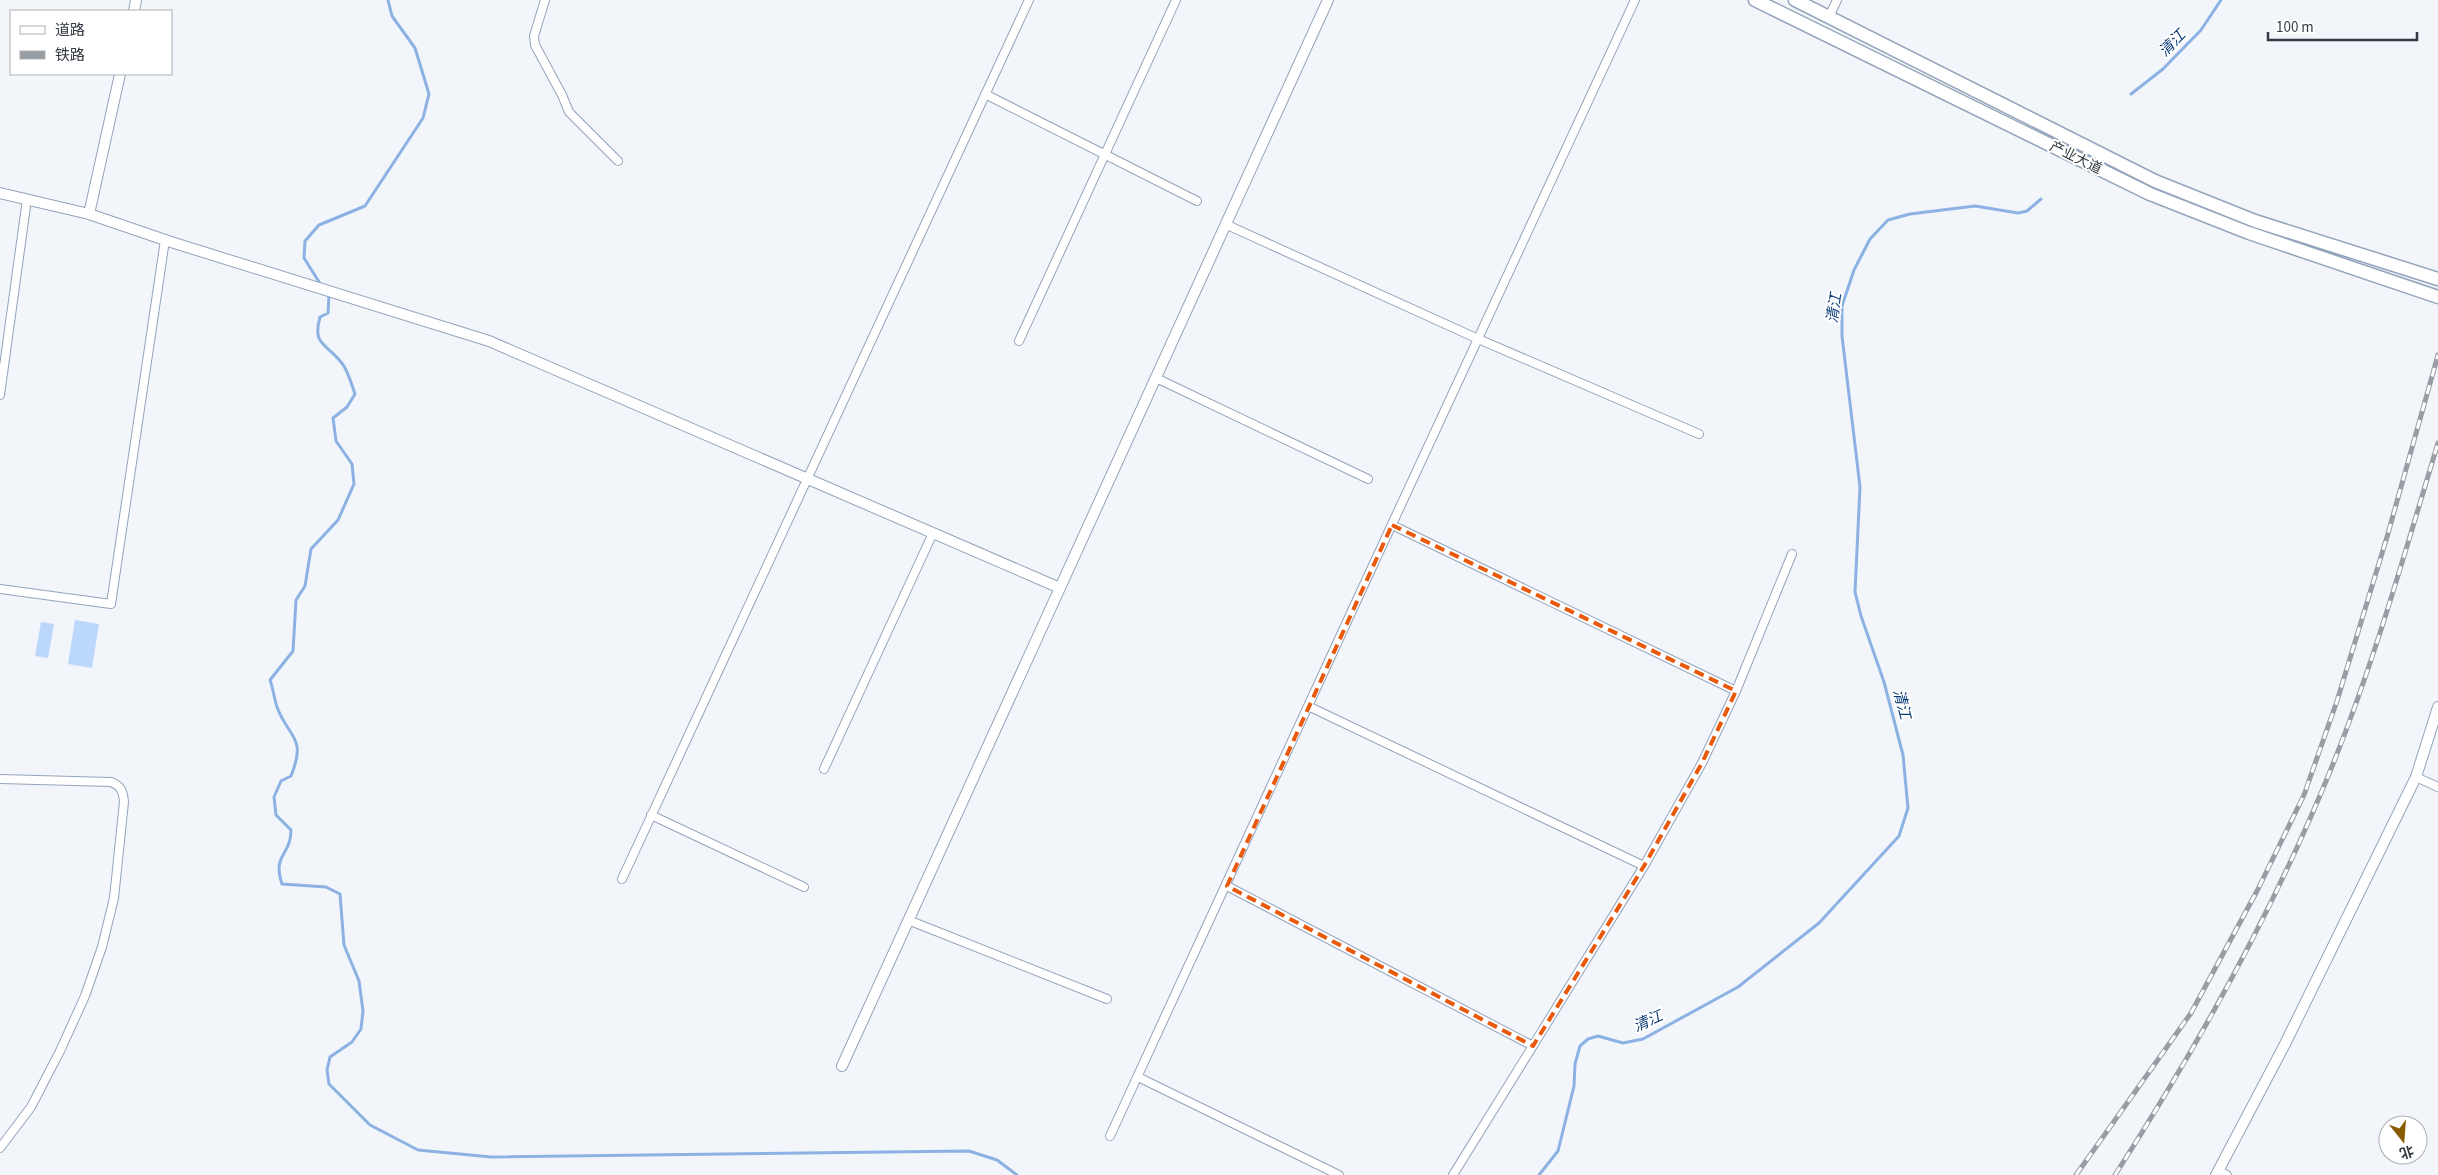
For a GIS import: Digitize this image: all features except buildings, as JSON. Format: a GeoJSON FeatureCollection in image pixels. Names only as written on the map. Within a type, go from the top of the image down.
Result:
{"type":"FeatureCollection","features":[{"type":"Feature","properties":{"kind":"main road","name":"产业大道"},"geometry":{"type":"LineString","coordinates":[[1755,0],[2150,194],[2249,233],[2438,297]]}},
{"type":"Feature","properties":{"kind":"main road","name":"产业大道"},"geometry":{"type":"LineString","coordinates":[[1794,0],[2155,181],[2254,221],[2438,279]]}},
{"type":"Feature","properties":{"kind":"street"},"geometry":{"type":"LineString","coordinates":[[544,0],[534,36],[535,45],[569,112],[618,161]]}},
{"type":"Feature","properties":{"kind":"street"},"geometry":{"type":"LineString","coordinates":[[622,879],[1029,0]]}},
{"type":"Feature","properties":{"kind":"street"},"geometry":{"type":"LineString","coordinates":[[1019,341],[1176,0]]}},
{"type":"Feature","properties":{"kind":"street"},"geometry":{"type":"LineString","coordinates":[[842,1066],[1328,0]]}},
{"type":"Feature","properties":{"kind":"street"},"geometry":{"type":"LineString","coordinates":[[1110,1136],[1310,707],[1476,338],[1635,0]]}},
{"type":"Feature","properties":{"kind":"street"},"geometry":{"type":"LineString","coordinates":[[1829,17],[1837,0]]}},
{"type":"Feature","properties":{"kind":"street"},"geometry":{"type":"LineString","coordinates":[[89,214],[120,75]]}},
{"type":"Feature","properties":{"kind":"street"},"geometry":{"type":"LineString","coordinates":[[985,94],[1198,201]]}},
{"type":"Feature","properties":{"kind":"street"},"geometry":{"type":"LineString","coordinates":[[0,193],[89,214],[165,240],[489,341],[1060,588]]}},
{"type":"Feature","properties":{"kind":"street"},"geometry":{"type":"LineString","coordinates":[[0,396],[27,199]]}},
{"type":"Feature","properties":{"kind":"street"},"geometry":{"type":"LineString","coordinates":[[1226,224],[1476,338],[1699,434]]}},
{"type":"Feature","properties":{"kind":"street"},"geometry":{"type":"LineString","coordinates":[[0,589],[111,604],[165,240]]}},
{"type":"Feature","properties":{"kind":"street"},"geometry":{"type":"LineString","coordinates":[[1156,378],[1368,479]]}},
{"type":"Feature","properties":{"kind":"street"},"geometry":{"type":"LineString","coordinates":[[1392,524],[1736,691]]}},
{"type":"Feature","properties":{"kind":"street"},"geometry":{"type":"LineString","coordinates":[[824,769],[933,533]]}},
{"type":"Feature","properties":{"kind":"street"},"geometry":{"type":"LineString","coordinates":[[1453,1175],[1644,866],[1702,763],[1736,691],[1792,554]]}},
{"type":"Feature","properties":{"kind":"street"},"geometry":{"type":"LineString","coordinates":[[1310,707],[1644,866]]}},
{"type":"Feature","properties":{"kind":"street"},"geometry":{"type":"LineString","coordinates":[[2221,1174],[2416,777],[2438,708]]}},
{"type":"Feature","properties":{"kind":"street"},"geometry":{"type":"LineString","coordinates":[[2416,777],[2438,787]]}},
{"type":"Feature","properties":{"kind":"street"},"geometry":{"type":"LineString","coordinates":[[0,779],[111,782],[118,785],[123,792],[124,802],[114,898],[102,947],[85,996],[60,1051],[31,1107],[0,1148]]}},
{"type":"Feature","properties":{"kind":"street"},"geometry":{"type":"LineString","coordinates":[[652,815],[804,887]]}},
{"type":"Feature","properties":{"kind":"street"},"geometry":{"type":"LineString","coordinates":[[1227,886],[1533,1046]]}},
{"type":"Feature","properties":{"kind":"street"},"geometry":{"type":"LineString","coordinates":[[908,920],[1107,998]]}},
{"type":"Feature","properties":{"kind":"street"},"geometry":{"type":"LineString","coordinates":[[1138,1077],[1338,1175]]}},
{"type":"Feature","properties":{"kind":"highlighted area"},"geometry":{"type":"Polygon","coordinates":[[[1392,525],[1736,691],[1702,763],[1644,866],[1533,1046],[1227,886],[1392,525]]]}},
{"type":"Feature","properties":{"kind":"shaded area"},"geometry":{"type":"Polygon","coordinates":[[[75,620],[99,624],[92,668],[68,664],[75,620]]]}},
{"type":"Feature","properties":{"kind":"shaded area"},"geometry":{"type":"Polygon","coordinates":[[[41,622],[54,624],[48,658],[35,656],[41,622]]]}},
{"type":"Feature","properties":{"kind":"waterway"},"geometry":{"type":"LineString","coordinates":[[321,285],[304,258],[305,241],[319,225],[365,206],[423,118],[429,94],[415,48],[392,16],[388,0]]}},
{"type":"Feature","properties":{"kind":"waterway","name":"清江"},"geometry":{"type":"LineString","coordinates":[[2131,94],[2163,69],[2201,30],[2221,0]]}},
{"type":"Feature","properties":{"kind":"waterway","name":"清江"},"geometry":{"type":"LineString","coordinates":[[1539,1175],[1558,1151],[1574,1086],[1575,1064],[1580,1046],[1588,1039],[1598,1036],[1623,1043],[1643,1039],[1738,987],[1819,923],[1899,836],[1908,808],[1903,755],[1884,682],[1861,616],[1855,592],[1860,487],[1842,336],[1842,306],[1854,270],[1870,239],[1888,220],[1910,214],[1975,206],[2018,213],[2027,211],[2041,199]]}},
{"type":"Feature","properties":{"kind":"waterway"},"geometry":{"type":"LineString","coordinates":[[329,295],[328,313],[320,317],[318,333],[322,343],[343,365],[355,394],[347,407],[333,418],[336,441],[352,464],[354,484],[338,520],[311,549],[305,586],[296,600],[293,651],[270,680],[277,707],[297,745],[297,753],[291,776],[281,781],[274,797],[276,815],[291,830],[288,845],[280,861],[279,867],[282,884],[326,887],[340,894],[344,945],[359,981],[363,1011],[361,1029],[352,1042],[330,1057],[327,1070],[329,1084],[370,1125],[418,1150],[491,1157],[969,1151],[997,1160],[1017,1175]]}},
{"type":"Feature","properties":{"kind":"railway"},"geometry":{"type":"LineString","coordinates":[[2076,1175],[2191,1013],[2257,891],[2304,795],[2337,701],[2387,537],[2438,355]]}},
{"type":"Feature","properties":{"kind":"railway"},"geometry":{"type":"LineString","coordinates":[[2115,1175],[2205,1028],[2259,926],[2308,822],[2347,729],[2361,689],[2438,443]]}}]}
